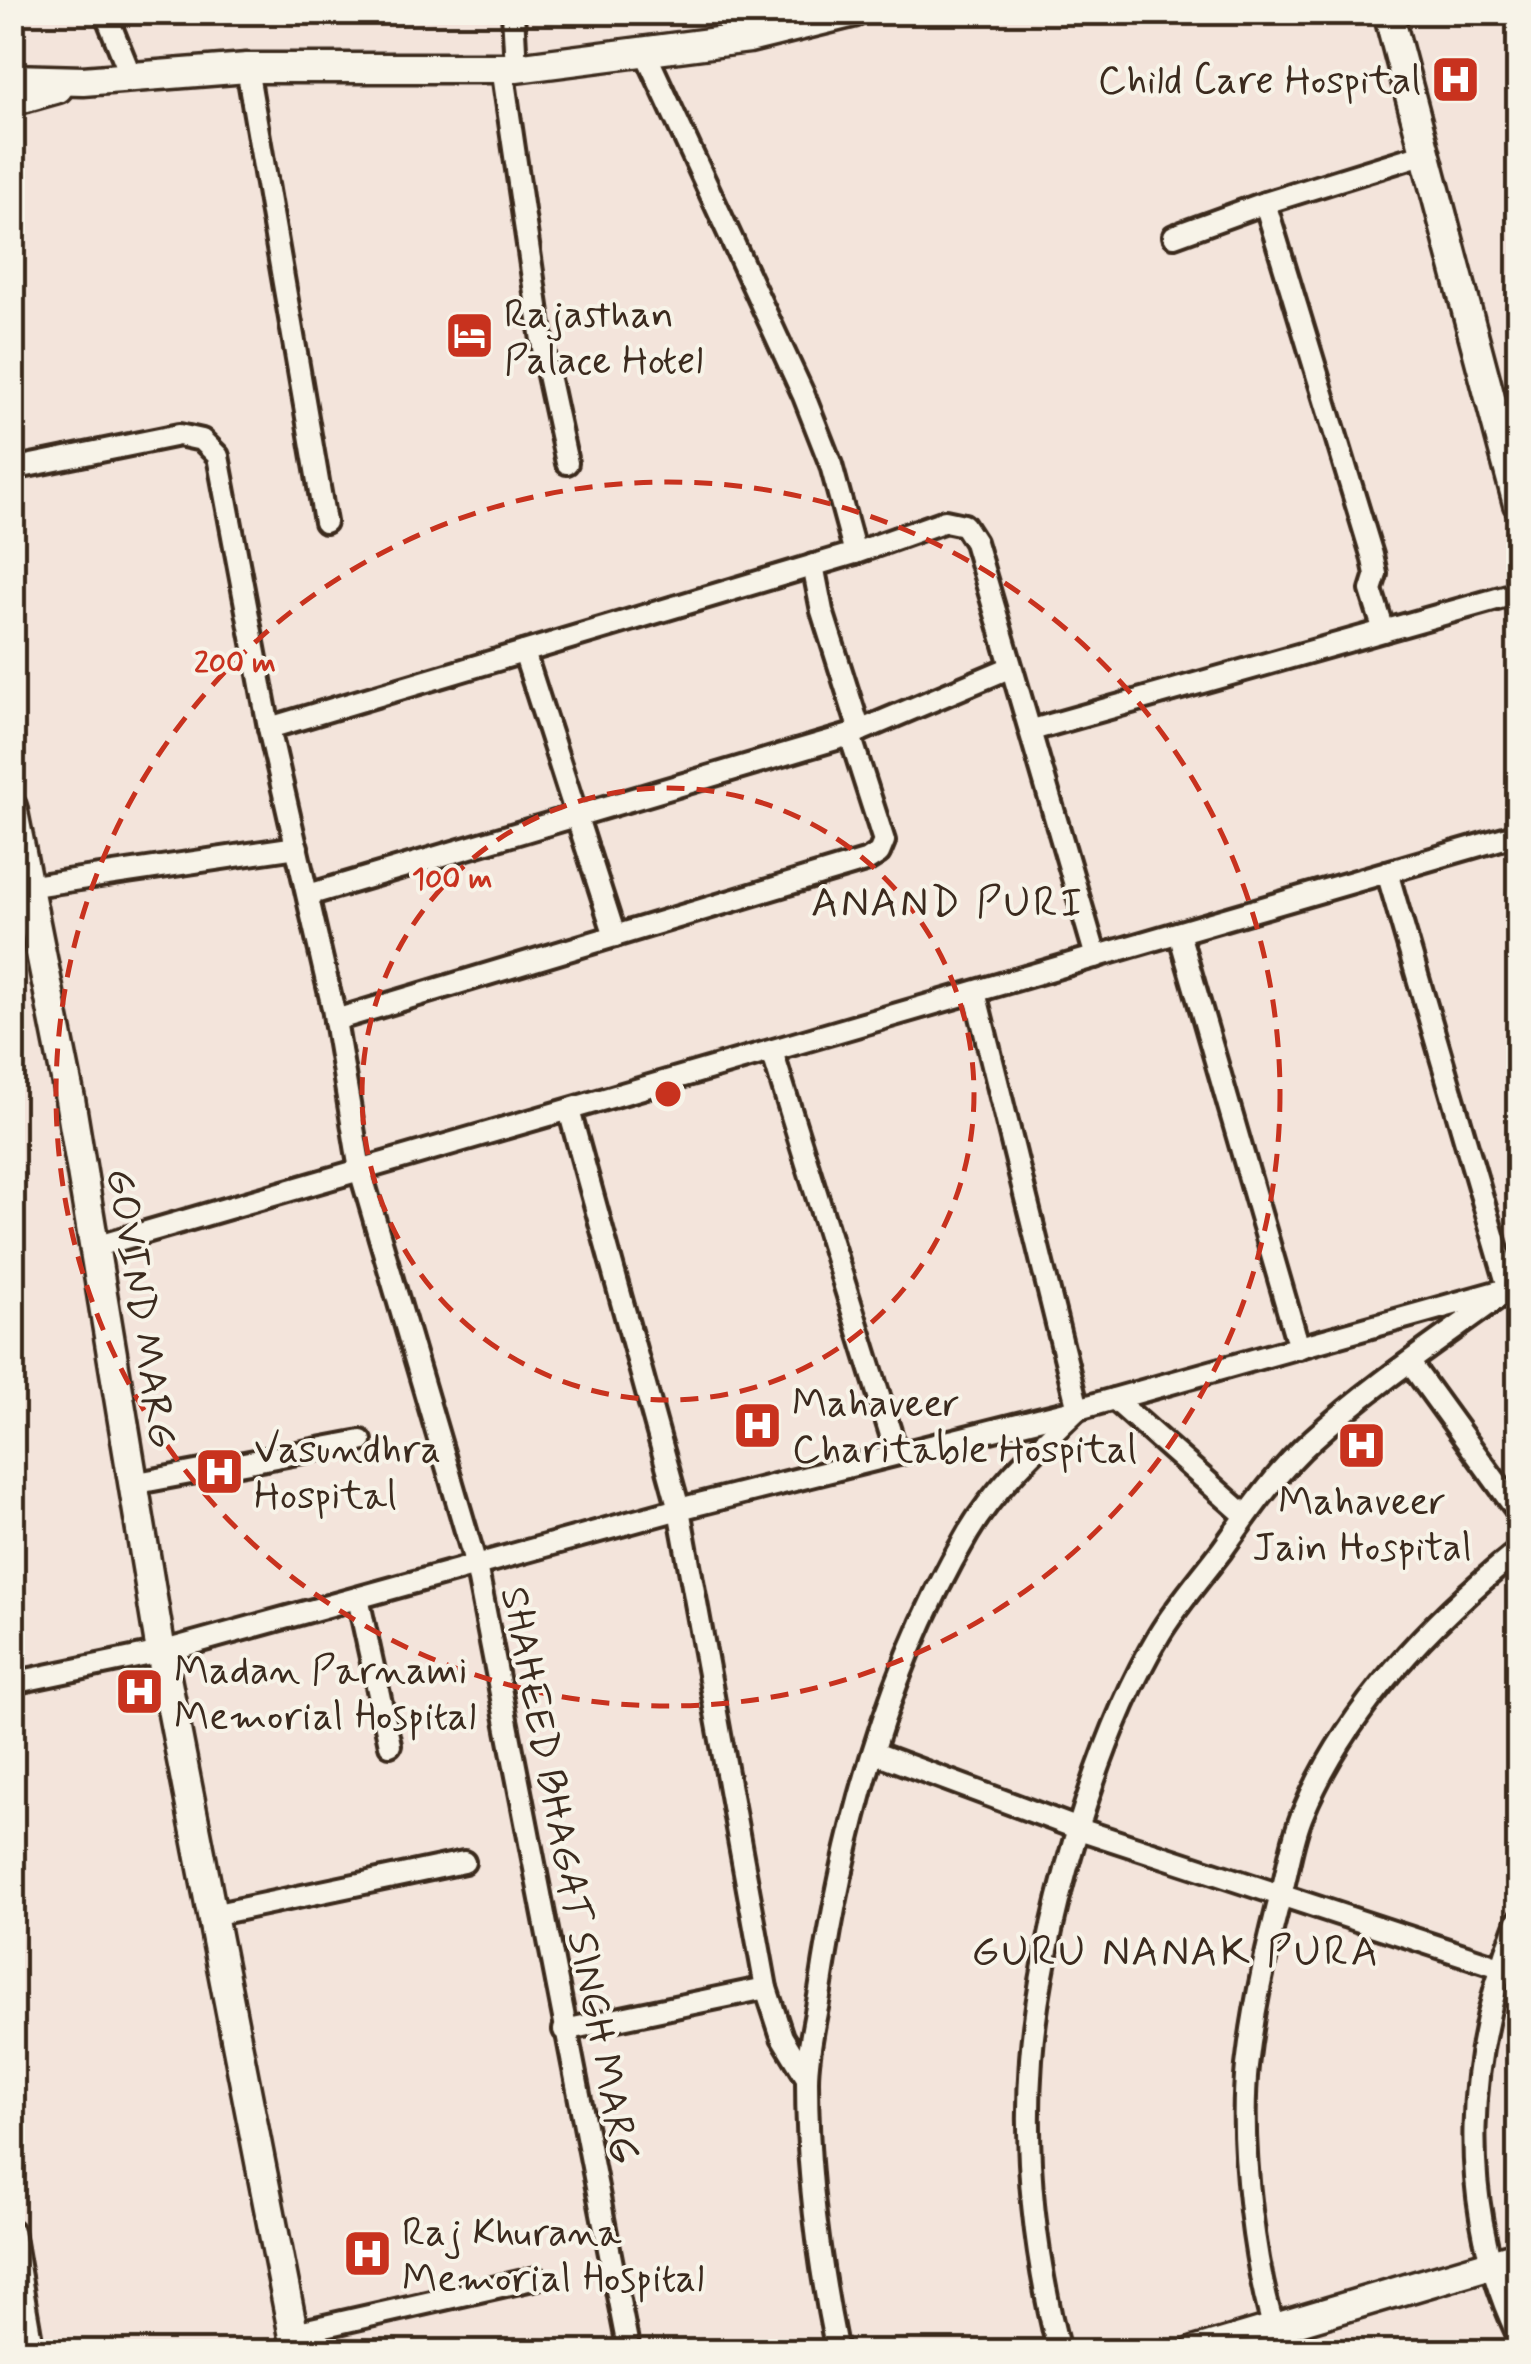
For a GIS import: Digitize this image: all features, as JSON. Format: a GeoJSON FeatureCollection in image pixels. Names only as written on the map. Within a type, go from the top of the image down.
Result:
{"type":"FeatureCollection","features":[{"type":"Feature","properties":{"kind":"street"},"geometry":{"type":"LineString","coordinates":[[105,12],[132,79]]}},
{"type":"Feature","properties":{"kind":"street"},"geometry":{"type":"LineString","coordinates":[[513,12],[509,67],[545,362],[567,463]]}},
{"type":"Feature","properties":{"kind":"street"},"geometry":{"type":"LineString","coordinates":[[12,79],[132,79],[247,68],[509,67],[646,54],[749,38],[855,12]]}},
{"type":"Feature","properties":{"kind":"street"},"geometry":{"type":"LineString","coordinates":[[1388,12],[1518,495]]}},
{"type":"Feature","properties":{"kind":"street"},"geometry":{"type":"LineString","coordinates":[[646,54],[804,396],[831,465],[856,553]]}},
{"type":"Feature","properties":{"kind":"street"},"geometry":{"type":"LineString","coordinates":[[247,68],[326,522]]}},
{"type":"Feature","properties":{"kind":"street"},"geometry":{"type":"LineString","coordinates":[[12,101],[83,81]]}},
{"type":"Feature","properties":{"kind":"street"},"geometry":{"type":"LineString","coordinates":[[1174,236],[1426,152]]}},
{"type":"Feature","properties":{"kind":"street"},"geometry":{"type":"LineString","coordinates":[[1265,203],[1372,555],[1376,574],[1371,590],[1384,631]]}},
{"type":"Feature","properties":{"kind":"street","name":"SHAHEED BHAGAT SINGH MARG"},"geometry":{"type":"LineString","coordinates":[[12,469],[179,435],[202,440],[218,456],[270,728],[334,1020],[360,1170],[476,1566],[629,2352]]}},
{"type":"Feature","properties":{"kind":"street"},"geometry":{"type":"LineString","coordinates":[[270,728],[856,553],[945,521],[964,524],[975,542],[1096,957]]}},
{"type":"Feature","properties":{"kind":"street"},"geometry":{"type":"LineString","coordinates":[[334,1020],[868,860],[880,853],[884,841],[812,566]]}},
{"type":"Feature","properties":{"kind":"street"},"geometry":{"type":"LineString","coordinates":[[1032,730],[1518,593]]}},
{"type":"Feature","properties":{"kind":"street"},"geometry":{"type":"LineString","coordinates":[[524,652],[615,936]]}},
{"type":"Feature","properties":{"kind":"street"},"geometry":{"type":"LineString","coordinates":[[308,895],[855,733],[1009,668]]}},
{"type":"Feature","properties":{"kind":"street","name":"GOVIND MARG"},"geometry":{"type":"LineString","coordinates":[[12,807],[19,888],[70,1099],[91,1248],[162,1652],[296,2342]]}},
{"type":"Feature","properties":{"kind":"street"},"geometry":{"type":"LineString","coordinates":[[91,1248],[1518,834]]}},
{"type":"Feature","properties":{"kind":"street"},"geometry":{"type":"LineString","coordinates":[[19,888],[297,847]]}},
{"type":"Feature","properties":{"kind":"street"},"geometry":{"type":"LineString","coordinates":[[1387,872],[1514,1288]]}},
{"type":"Feature","properties":{"kind":"street"},"geometry":{"type":"LineString","coordinates":[[1179,933],[1299,1348]]}},
{"type":"Feature","properties":{"kind":"street"},"geometry":{"type":"LineString","coordinates":[[975,992],[1078,1410]]}},
{"type":"Feature","properties":{"kind":"street"},"geometry":{"type":"LineString","coordinates":[[772,1051],[897,1454]]}},
{"type":"Feature","properties":{"kind":"street"},"geometry":{"type":"LineString","coordinates":[[569,1110],[680,1509],[766,1988],[782,2037],[807,2078]]}},
{"type":"Feature","properties":{"kind":"street"},"geometry":{"type":"LineString","coordinates":[[12,1683],[162,1652],[680,1509],[1078,1410],[1514,1288]]}},
{"type":"Feature","properties":{"kind":"street"},"geometry":{"type":"LineString","coordinates":[[1058,2352],[1041,2279],[1031,2161],[1032,2058],[1052,1935],[1079,1829],[1111,1735],[1159,1635],[1246,1516],[1311,1441],[1410,1362],[1514,1288]]}},
{"type":"Feature","properties":{"kind":"street"},"geometry":{"type":"LineString","coordinates":[[1410,1362],[1518,1512]]}},
{"type":"Feature","properties":{"kind":"street"},"geometry":{"type":"LineString","coordinates":[[1114,1400],[1246,1516]]}},
{"type":"Feature","properties":{"kind":"street"},"geometry":{"type":"LineString","coordinates":[[837,2352],[814,2200],[807,2078],[831,1918],[875,1752],[914,1636],[970,1530],[1026,1459],[1078,1410]]}},
{"type":"Feature","properties":{"kind":"street"},"geometry":{"type":"LineString","coordinates":[[132,1484],[360,1441]]}},
{"type":"Feature","properties":{"kind":"street"},"geometry":{"type":"LineString","coordinates":[[1278,2340],[1255,2222],[1246,2070],[1260,1978],[1303,1814],[1344,1740],[1401,1662],[1457,1600],[1518,1551]]}},
{"type":"Feature","properties":{"kind":"street"},"geometry":{"type":"LineString","coordinates":[[358,1598],[390,1745]]}},
{"type":"Feature","properties":{"kind":"street"},"geometry":{"type":"LineString","coordinates":[[875,1752],[1079,1829],[1500,1968]]}},
{"type":"Feature","properties":{"kind":"street"},"geometry":{"type":"LineString","coordinates":[[212,1915],[464,1862]]}},
{"type":"Feature","properties":{"kind":"street"},"geometry":{"type":"LineString","coordinates":[[1518,1922],[1500,1968],[1480,2042],[1474,2105],[1475,2176],[1505,2260],[1518,2334]]}},
{"type":"Feature","properties":{"kind":"street"},"geometry":{"type":"LineString","coordinates":[[564,2030],[766,1988]]}},
{"type":"Feature","properties":{"kind":"street"},"geometry":{"type":"LineString","coordinates":[[12,2231],[31,2351]]}},
{"type":"Feature","properties":{"kind":"street"},"geometry":{"type":"LineString","coordinates":[[1194,2352],[1278,2340],[1505,2260]]}},
{"type":"Feature","properties":{"kind":"street"},"geometry":{"type":"LineString","coordinates":[[296,2342],[537,2278]]}},
{"type":"Feature","properties":{"kind":"place","name":"Child Care Hospital"},"geometry":{"type":"Point","coordinates":[1456,79]}},
{"type":"Feature","properties":{"kind":"place","name":"Rajasthan Palace Hotel"},"geometry":{"type":"Point","coordinates":[469,336]}},
{"type":"Feature","properties":{"kind":"place","name":"Mahaveer Charitable Hospital"},"geometry":{"type":"Point","coordinates":[757,1425]}},
{"type":"Feature","properties":{"kind":"place","name":"Mahaveer Jain Hospital"},"geometry":{"type":"Point","coordinates":[1362,1445]}},
{"type":"Feature","properties":{"kind":"place","name":"Vasundhra Hospital"},"geometry":{"type":"Point","coordinates":[219,1471]}},
{"type":"Feature","properties":{"kind":"place","name":"Madan Parnami Memorial Hospital"},"geometry":{"type":"Point","coordinates":[139,1692]}},
{"type":"Feature","properties":{"kind":"place","name":"Raj Khurana Memorial Hospital"},"geometry":{"type":"Point","coordinates":[367,2254]}},
{"type":"Feature","properties":{"kind":"district","name":"ANAND PURI"},"geometry":{"type":"Point","coordinates":[948,901]}},
{"type":"Feature","properties":{"kind":"district","name":"GURU NANAK PURA"},"geometry":{"type":"Point","coordinates":[1176,1950]}}]}
